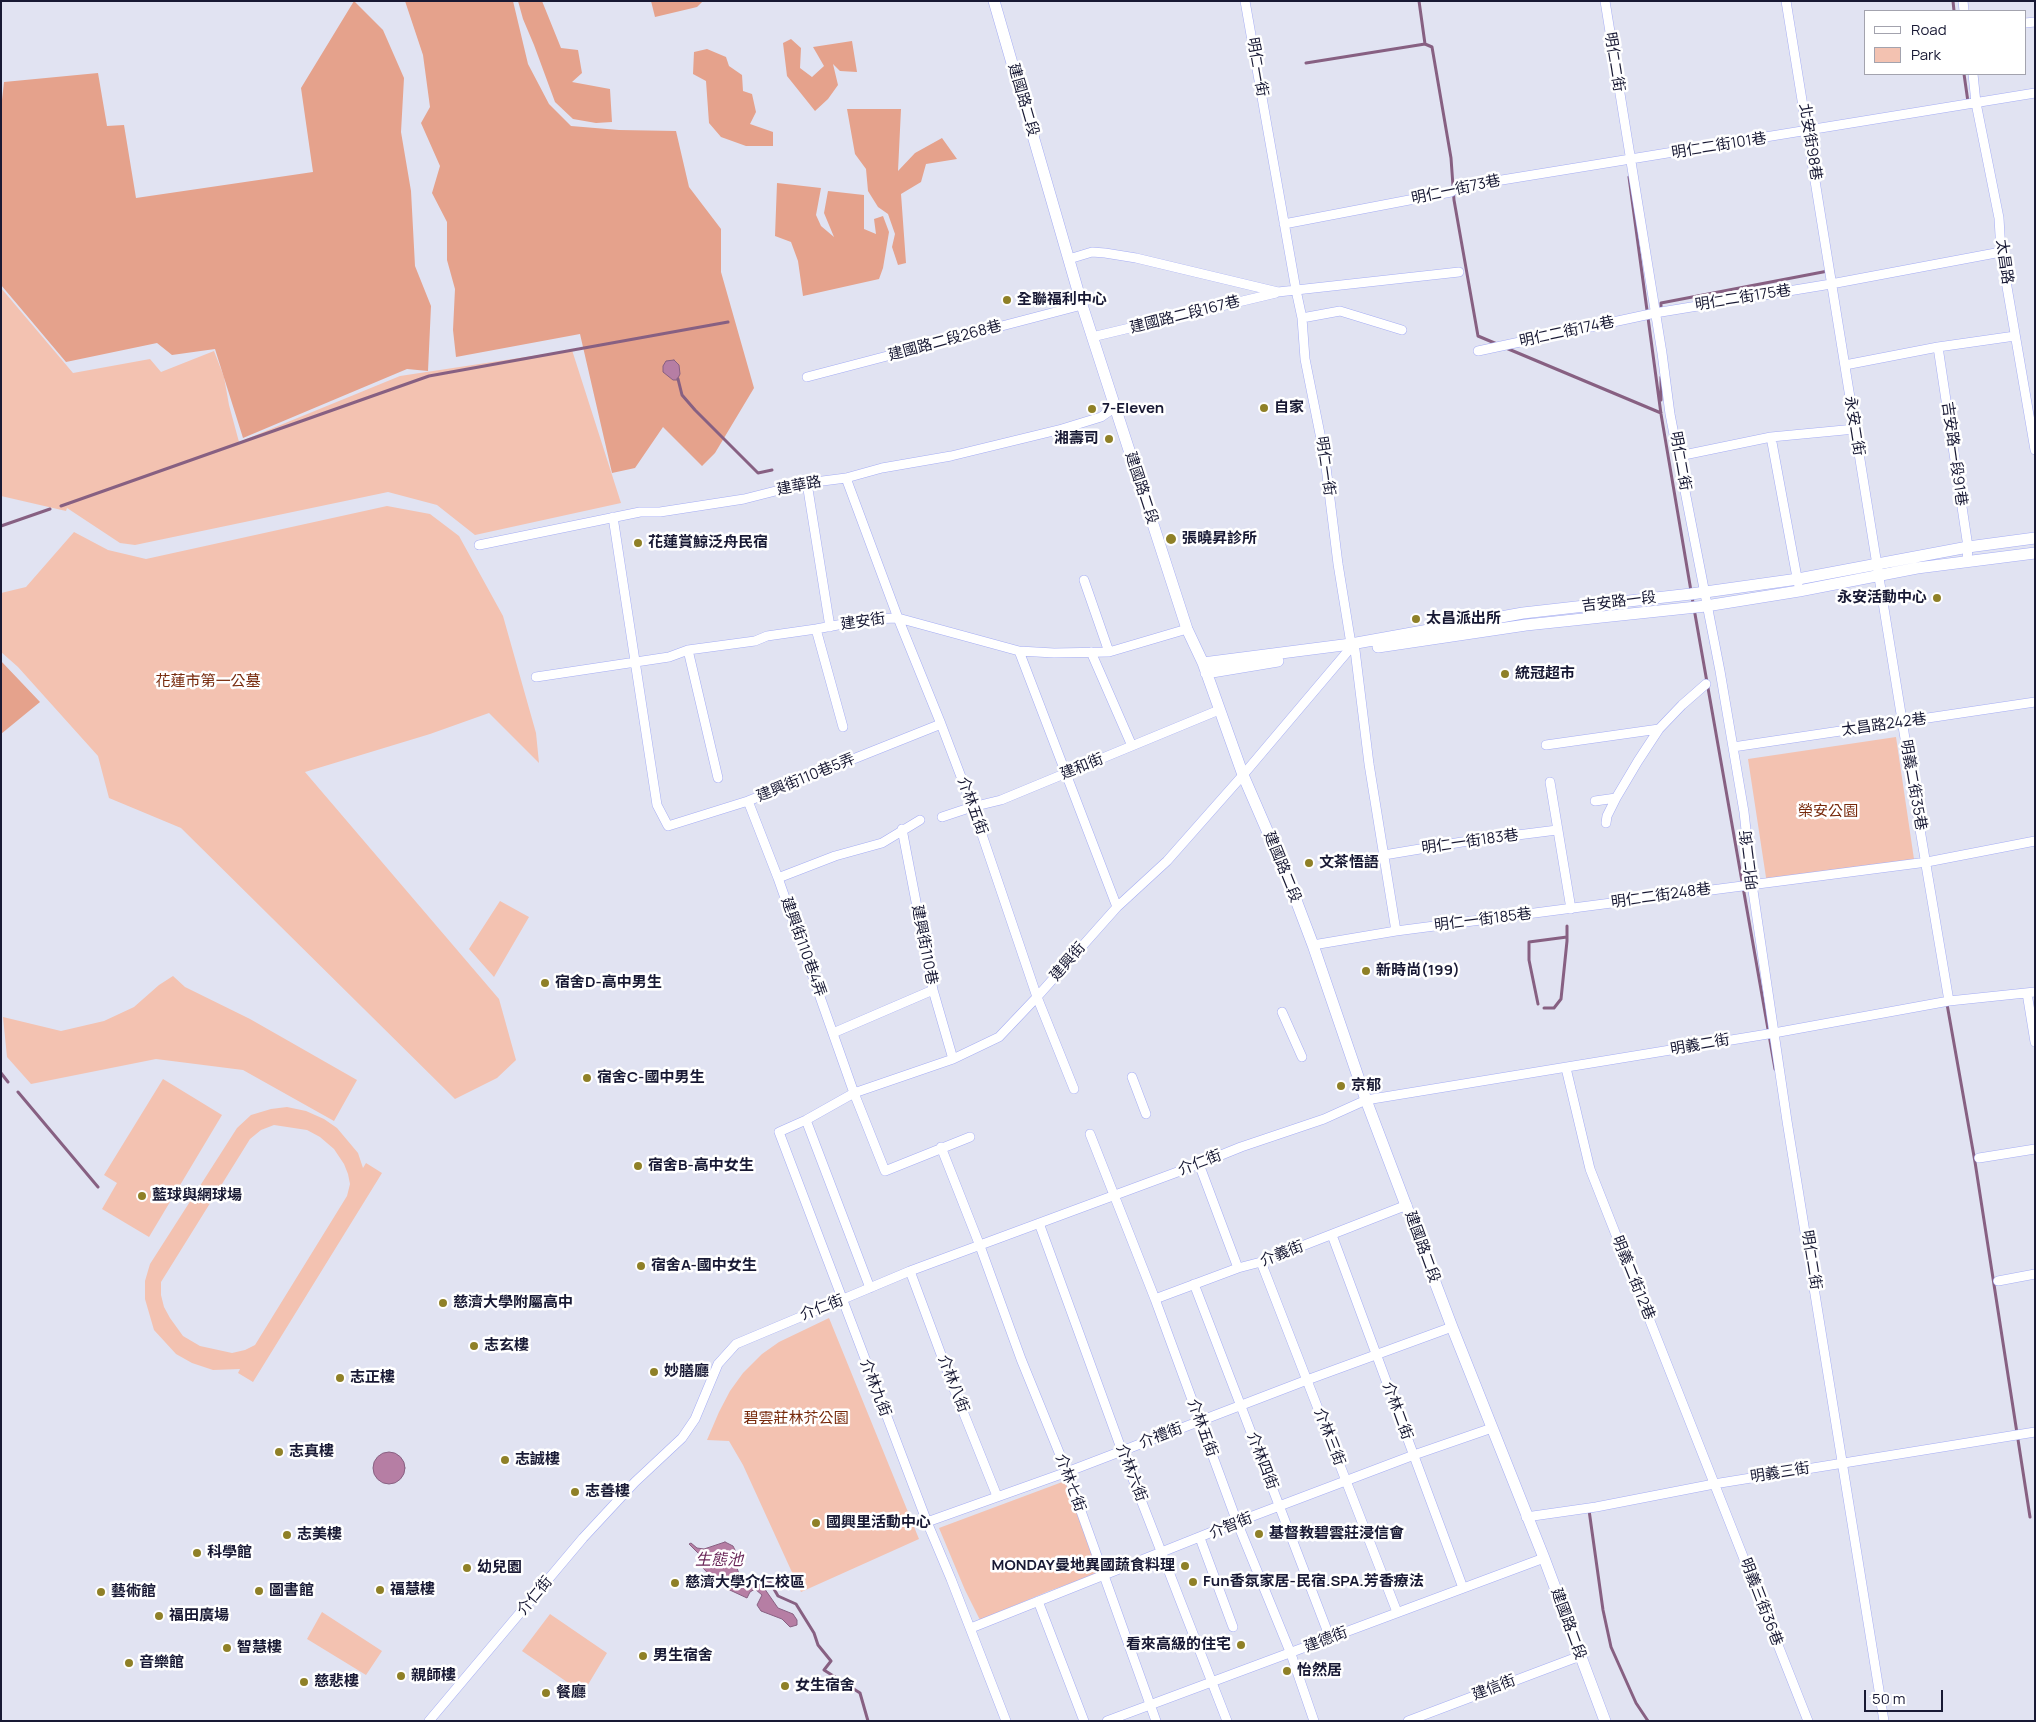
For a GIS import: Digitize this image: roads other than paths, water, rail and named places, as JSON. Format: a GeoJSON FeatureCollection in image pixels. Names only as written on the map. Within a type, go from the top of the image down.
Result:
{"type":"FeatureCollection","features":[{"type":"Feature","properties":{"kind":"street","name":"建國路二段"},"geometry":{"type":"LineString","coordinates":[[994,1],[1082,305],[1187,629],[1204,668],[1243,775],[1288,879],[1313,945],[1366,1100],[1452,1327],[1526,1517],[1544,1558],[1605,1721]]}},
{"type":"Feature","properties":{"kind":"street","name":"明仁一街"},"geometry":{"type":"LineString","coordinates":[[1245,1],[1302,318],[1305,359],[1323,450],[1351,648],[1396,931]]}},
{"type":"Feature","properties":{"kind":"street","name":"明仁二街"},"geometry":{"type":"LineString","coordinates":[[1605,1],[1670,414],[1744,812],[1752,884],[1774,1033],[1884,1721]]}},
{"type":"Feature","properties":{"kind":"street","name":"北安街98巷"},"geometry":{"type":"LineString","coordinates":[[1786,1],[1831,284]]}},
{"type":"Feature","properties":{"kind":"street","name":"太昌路"},"geometry":{"type":"LineString","coordinates":[[1973,75],[1976,103],[1999,218],[2001,252],[2035,450]]}},
{"type":"Feature","properties":{"kind":"street","name":"明仁二街101巷"},"geometry":{"type":"LineString","coordinates":[[1629,160],[1808,132],[2035,93]]}},
{"type":"Feature","properties":{"kind":"street","name":"明仁一街73巷"},"geometry":{"type":"LineString","coordinates":[[1284,224],[1450,192],[1459,187],[1629,160]]}},
{"type":"Feature","properties":{"kind":"street"},"geometry":{"type":"LineString","coordinates":[[1069,259],[1092,252],[1105,253],[1136,258],[1278,292],[1459,272]]}},
{"type":"Feature","properties":{"kind":"street","name":"明仁二街175巷"},"geometry":{"type":"LineString","coordinates":[[1655,313],[1831,284],[2001,252]]}},
{"type":"Feature","properties":{"kind":"street","name":"永安二街"},"geometry":{"type":"LineString","coordinates":[[1831,284],[1878,569]]}},
{"type":"Feature","properties":{"kind":"street","name":"建國路二段167巷"},"geometry":{"type":"LineString","coordinates":[[1092,337],[1278,292]]}},
{"type":"Feature","properties":{"kind":"street","name":"建國路二段268巷"},"geometry":{"type":"LineString","coordinates":[[808,378],[1082,305]]}},
{"type":"Feature","properties":{"kind":"street"},"geometry":{"type":"LineString","coordinates":[[1302,318],[1340,311],[1402,330]]}},
{"type":"Feature","properties":{"kind":"street","name":"明仁二街174巷"},"geometry":{"type":"LineString","coordinates":[[1478,350],[1655,313]]}},
{"type":"Feature","properties":{"kind":"street"},"geometry":{"type":"LineString","coordinates":[[1845,365],[1938,347],[2015,336]]}},
{"type":"Feature","properties":{"kind":"street","name":"吉安路一段91巷"},"geometry":{"type":"LineString","coordinates":[[1938,347],[1968,547],[1967,561]]}},
{"type":"Feature","properties":{"kind":"street","name":"建華路"},"geometry":{"type":"LineString","coordinates":[[479,545],[506,541],[613,517],[744,499],[807,483],[846,478],[882,468],[951,456],[1062,428],[1101,416],[1114,408]]}},
{"type":"Feature","properties":{"kind":"street"},"geometry":{"type":"LineString","coordinates":[[1679,456],[1771,437],[1855,429]]}},
{"type":"Feature","properties":{"kind":"street"},"geometry":{"type":"LineString","coordinates":[[1771,437],[1799,591]]}},
{"type":"Feature","properties":{"kind":"street","name":"介林五街"},"geometry":{"type":"LineString","coordinates":[[846,478],[898,618],[972,807],[1037,998],[1074,1089]]}},
{"type":"Feature","properties":{"kind":"street"},"geometry":{"type":"LineString","coordinates":[[807,483],[830,627]]}},
{"type":"Feature","properties":{"kind":"street"},"geometry":{"type":"LineString","coordinates":[[613,517],[636,662]]}},
{"type":"Feature","properties":{"kind":"street","name":"吉安路一段"},"geometry":{"type":"LineString","coordinates":[[1204,668],[1526,625],[1706,606],[1799,591],[1968,547],[2035,538]]}},
{"type":"Feature","properties":{"kind":"street","name":"吉安路一段"},"geometry":{"type":"LineString","coordinates":[[1351,648],[1523,613],[1878,569],[2035,553]]}},
{"type":"Feature","properties":{"kind":"street","name":"明義二街35巷"},"geometry":{"type":"LineString","coordinates":[[1878,569],[1949,1001]]}},
{"type":"Feature","properties":{"kind":"street"},"geometry":{"type":"LineString","coordinates":[[1084,580],[1110,652]]}},
{"type":"Feature","properties":{"kind":"street","name":"建安街"},"geometry":{"type":"LineString","coordinates":[[536,677],[669,657],[688,650],[755,641],[767,636],[870,619],[898,618],[1019,651],[1110,652],[1187,629]]}},
{"type":"Feature","properties":{"kind":"street"},"geometry":{"type":"LineString","coordinates":[[816,629],[843,727]]}},
{"type":"Feature","properties":{"kind":"street","name":"建興街"},"geometry":{"type":"LineString","coordinates":[[854,1093],[953,1059],[999,1036],[1037,998],[1117,907],[1167,861],[1351,648]]}},
{"type":"Feature","properties":{"kind":"street"},"geometry":{"type":"LineString","coordinates":[[688,650],[718,778]]}},
{"type":"Feature","properties":{"kind":"street"},"geometry":{"type":"LineString","coordinates":[[1019,651],[1117,907]]}},
{"type":"Feature","properties":{"kind":"street"},"geometry":{"type":"LineString","coordinates":[[1092,652],[1132,746]]}},
{"type":"Feature","properties":{"kind":"street","name":"建興街110巷5弄"},"geometry":{"type":"LineString","coordinates":[[636,662],[657,805],[668,826],[748,801],[941,724]]}},
{"type":"Feature","properties":{"kind":"street"},"geometry":{"type":"LineString","coordinates":[[1606,823],[1607,816],[1616,798],[1660,729],[1682,705],[1706,684]]}},
{"type":"Feature","properties":{"kind":"street","name":"太昌路242巷"},"geometry":{"type":"LineString","coordinates":[[1733,746],[2035,702]]}},
{"type":"Feature","properties":{"kind":"street","name":"建和街"},"geometry":{"type":"LineString","coordinates":[[942,817],[1001,800],[1219,710]]}},
{"type":"Feature","properties":{"kind":"street"},"geometry":{"type":"LineString","coordinates":[[1546,745],[1660,729]]}},
{"type":"Feature","properties":{"kind":"street"},"geometry":{"type":"LineString","coordinates":[[1550,782],[1571,909]]}},
{"type":"Feature","properties":{"kind":"street"},"geometry":{"type":"LineString","coordinates":[[1594,800],[1616,798]]}},
{"type":"Feature","properties":{"kind":"street","name":"建興街110巷4弄"},"geometry":{"type":"LineString","coordinates":[[748,801],[778,878],[854,1093],[885,1171],[941,1147]]}},
{"type":"Feature","properties":{"kind":"street"},"geometry":{"type":"LineString","coordinates":[[778,878],[835,856],[882,843],[920,820]]}},
{"type":"Feature","properties":{"kind":"street","name":"建興街110巷"},"geometry":{"type":"LineString","coordinates":[[902,830],[933,990],[953,1059]]}},
{"type":"Feature","properties":{"kind":"street","name":"明仁一街183巷"},"geometry":{"type":"LineString","coordinates":[[1384,855],[1462,842],[1558,830]]}},
{"type":"Feature","properties":{"kind":"street","name":"明仁二街248巷"},"geometry":{"type":"LineString","coordinates":[[1571,909],[1926,862],[2035,841]]}},
{"type":"Feature","properties":{"kind":"street","name":"明仁一街185巷"},"geometry":{"type":"LineString","coordinates":[[1313,945],[1396,931],[1571,909]]}},
{"type":"Feature","properties":{"kind":"street"},"geometry":{"type":"LineString","coordinates":[[833,1033],[933,990]]}},
{"type":"Feature","properties":{"kind":"street"},"geometry":{"type":"LineString","coordinates":[[2031,992],[2035,1042]]}},
{"type":"Feature","properties":{"kind":"street","name":"明義二街"},"geometry":{"type":"LineString","coordinates":[[1366,1100],[1774,1033],[1949,1001],[2031,992]]}},
{"type":"Feature","properties":{"kind":"street"},"geometry":{"type":"LineString","coordinates":[[1282,1012],[1302,1057]]}},
{"type":"Feature","properties":{"kind":"street","name":"明義二街12巷"},"geometry":{"type":"LineString","coordinates":[[1566,1068],[1590,1169],[1714,1484]]}},
{"type":"Feature","properties":{"kind":"street"},"geometry":{"type":"LineString","coordinates":[[1132,1078],[1146,1114]]}},
{"type":"Feature","properties":{"kind":"street","name":"介林九街"},"geometry":{"type":"LineString","coordinates":[[854,1093],[806,1120],[779,1132],[927,1522],[971,1628],[1006,1721]]}},
{"type":"Feature","properties":{"kind":"street","name":"介仁街"},"geometry":{"type":"LineString","coordinates":[[429,1721],[583,1538],[634,1482],[682,1438],[695,1419],[718,1364],[736,1344],[910,1271],[1199,1164],[1241,1146],[1324,1119],[1366,1100]]}},
{"type":"Feature","properties":{"kind":"street"},"geometry":{"type":"LineString","coordinates":[[806,1120],[870,1288]]}},
{"type":"Feature","properties":{"kind":"street","name":"介林五街"},"geometry":{"type":"LineString","coordinates":[[1090,1134],[1155,1299],[1237,1522],[1291,1654],[1314,1721]]}},
{"type":"Feature","properties":{"kind":"street"},"geometry":{"type":"LineString","coordinates":[[941,1147],[970,1137]]}},
{"type":"Feature","properties":{"kind":"street","name":"介林七街"},"geometry":{"type":"LineString","coordinates":[[941,1147],[980,1246],[1021,1359],[1067,1472],[1156,1721]]}},
{"type":"Feature","properties":{"kind":"street"},"geometry":{"type":"LineString","coordinates":[[1979,1158],[2035,1149]]}},
{"type":"Feature","properties":{"kind":"street"},"geometry":{"type":"LineString","coordinates":[[1199,1164],[1238,1268]]}},
{"type":"Feature","properties":{"kind":"street","name":"介義街"},"geometry":{"type":"LineString","coordinates":[[1155,1299],[1238,1268],[1261,1262],[1407,1206]]}},
{"type":"Feature","properties":{"kind":"street","name":"介林六街"},"geometry":{"type":"LineString","coordinates":[[1039,1223],[1122,1451],[1227,1721]]}},
{"type":"Feature","properties":{"kind":"street","name":"介林二街"},"geometry":{"type":"LineString","coordinates":[[1332,1234],[1463,1588]]}},
{"type":"Feature","properties":{"kind":"street","name":"介林三街"},"geometry":{"type":"LineString","coordinates":[[1261,1262],[1397,1612]]}},
{"type":"Feature","properties":{"kind":"street","name":"介林八街"},"geometry":{"type":"LineString","coordinates":[[910,1271],[952,1384],[998,1496]]}},
{"type":"Feature","properties":{"kind":"street"},"geometry":{"type":"LineString","coordinates":[[1998,1281],[2035,1274]]}},
{"type":"Feature","properties":{"kind":"street","name":"介林四街"},"geometry":{"type":"LineString","coordinates":[[1194,1284],[1330,1638]]}},
{"type":"Feature","properties":{"kind":"street","name":"介禮街"},"geometry":{"type":"LineString","coordinates":[[927,1522],[1067,1472],[1376,1354],[1452,1327]]}},
{"type":"Feature","properties":{"kind":"street","name":"介智街"},"geometry":{"type":"LineString","coordinates":[[971,1628],[1237,1522],[1414,1455],[1492,1428]]}},
{"type":"Feature","properties":{"kind":"street","name":"明義三街"},"geometry":{"type":"LineString","coordinates":[[1526,1517],[1596,1507],[1714,1484],[2035,1432]]}},
{"type":"Feature","properties":{"kind":"street","name":"明義三街36巷"},"geometry":{"type":"LineString","coordinates":[[1714,1484],[1808,1721]]}},
{"type":"Feature","properties":{"kind":"street"},"geometry":{"type":"LineString","coordinates":[[1200,1538],[1233,1627]]}},
{"type":"Feature","properties":{"kind":"street","name":"建德街"},"geometry":{"type":"LineString","coordinates":[[1107,1721],[1291,1654],[1397,1612],[1544,1558]]}},
{"type":"Feature","properties":{"kind":"street"},"geometry":{"type":"LineString","coordinates":[[1038,1601],[1084,1721]]}},
{"type":"Feature","properties":{"kind":"street","name":"建信街"},"geometry":{"type":"LineString","coordinates":[[1408,1721],[1580,1656]]}},
{"type":"Feature","properties":{"kind":"water"},"geometry":{"type":"Polygon","coordinates":[[[674,360],[679,365],[680,374],[677,380],[673,380],[663,372],[663,366],[666,361],[674,360]]]}},
{"type":"Feature","properties":{"kind":"water"},"geometry":{"type":"Polygon","coordinates":[[[389,1452],[400,1457],[405,1468],[400,1479],[389,1484],[378,1479],[373,1468],[378,1457],[389,1452]]]}},
{"type":"Feature","properties":{"kind":"water","name":"生態池"},"geometry":{"type":"Polygon","coordinates":[[[725,1542],[733,1546],[737,1554],[736,1565],[739,1574],[747,1582],[762,1585],[778,1608],[793,1614],[797,1620],[797,1625],[790,1627],[782,1619],[761,1611],[757,1605],[762,1595],[755,1589],[750,1592],[747,1598],[719,1585],[703,1568],[699,1554],[689,1544],[691,1543],[697,1548],[704,1549],[725,1542]]]}},
{"type":"Feature","properties":{"kind":"waterway"},"geometry":{"type":"LineString","coordinates":[[1419,1],[1425,44],[1432,47],[1451,158],[1454,200],[1478,336],[1497,344]]}},
{"type":"Feature","properties":{"kind":"waterway"},"geometry":{"type":"LineString","coordinates":[[1953,1],[1954,10]]}},
{"type":"Feature","properties":{"kind":"waterway"},"geometry":{"type":"LineString","coordinates":[[1306,63],[1425,44]]}},
{"type":"Feature","properties":{"kind":"waterway"},"geometry":{"type":"LineString","coordinates":[[1964,75],[1968,102]]}},
{"type":"Feature","properties":{"kind":"waterway"},"geometry":{"type":"LineString","coordinates":[[1629,177],[1661,414],[1691,591]]}},
{"type":"Feature","properties":{"kind":"waterway"},"geometry":{"type":"LineString","coordinates":[[1661,310],[1661,303],[1828,271]]}},
{"type":"Feature","properties":{"kind":"waterway"},"geometry":{"type":"LineString","coordinates":[[61,506],[429,376],[728,322]]}},
{"type":"Feature","properties":{"kind":"waterway"},"geometry":{"type":"LineString","coordinates":[[1506,348],[1661,413]]}},
{"type":"Feature","properties":{"kind":"waterway"},"geometry":{"type":"LineString","coordinates":[[1661,377],[1661,400]]}},
{"type":"Feature","properties":{"kind":"waterway"},"geometry":{"type":"LineString","coordinates":[[678,379],[682,395],[758,473],[772,470]]}},
{"type":"Feature","properties":{"kind":"waterway"},"geometry":{"type":"LineString","coordinates":[[1,526],[50,509]]}},
{"type":"Feature","properties":{"kind":"waterway"},"geometry":{"type":"LineString","coordinates":[[1692,597],[1775,1069]]}},
{"type":"Feature","properties":{"kind":"waterway"},"geometry":{"type":"LineString","coordinates":[[1544,1008],[1554,1008],[1561,999],[1567,926]]}},
{"type":"Feature","properties":{"kind":"waterway"},"geometry":{"type":"LineString","coordinates":[[1538,1004],[1529,960],[1529,942],[1567,937]]}},
{"type":"Feature","properties":{"kind":"waterway"},"geometry":{"type":"LineString","coordinates":[[1947,1004],[1975,1162],[2030,1517]]}},
{"type":"Feature","properties":{"kind":"waterway"},"geometry":{"type":"LineString","coordinates":[[1,1073],[8,1082]]}},
{"type":"Feature","properties":{"kind":"waterway"},"geometry":{"type":"LineString","coordinates":[[18,1092],[98,1187]]}},
{"type":"Feature","properties":{"kind":"waterway"},"geometry":{"type":"LineString","coordinates":[[1589,1510],[1603,1610],[1611,1647],[1636,1703],[1648,1721]]}},
{"type":"Feature","properties":{"kind":"waterway"},"geometry":{"type":"LineString","coordinates":[[762,1585],[764,1578],[770,1582],[778,1596],[796,1604],[814,1633],[818,1645],[831,1661],[824,1670],[860,1693],[868,1721]]}},
{"type":"Feature","properties":{"kind":"place","name":"全聯福利中心"},"geometry":{"type":"Point","coordinates":[1007,300]}},
{"type":"Feature","properties":{"kind":"place","name":"自家"},"geometry":{"type":"Point","coordinates":[1264,408]}},
{"type":"Feature","properties":{"kind":"place","name":"7-Eleven"},"geometry":{"type":"Point","coordinates":[1092,409]}},
{"type":"Feature","properties":{"kind":"place","name":"湘壽司"},"geometry":{"type":"Point","coordinates":[1109,439]}},
{"type":"Feature","properties":{"kind":"place","name":"張曉昇診所"},"geometry":{"type":"Point","coordinates":[1171,539]}},
{"type":"Feature","properties":{"kind":"place","name":"花蓮賞鯨泛舟民宿"},"geometry":{"type":"Point","coordinates":[638,543]}},
{"type":"Feature","properties":{"kind":"place","name":"永安活動中心"},"geometry":{"type":"Point","coordinates":[1937,598]}},
{"type":"Feature","properties":{"kind":"place","name":"太昌派出所"},"geometry":{"type":"Point","coordinates":[1416,619]}},
{"type":"Feature","properties":{"kind":"place","name":"統冠超市"},"geometry":{"type":"Point","coordinates":[1505,674]}},
{"type":"Feature","properties":{"kind":"place","name":"文茶悟語"},"geometry":{"type":"Point","coordinates":[1309,863]}},
{"type":"Feature","properties":{"kind":"place","name":"新時尚(199)"},"geometry":{"type":"Point","coordinates":[1366,971]}},
{"type":"Feature","properties":{"kind":"place","name":"宿舍D-高中男生"},"geometry":{"type":"Point","coordinates":[545,983]}},
{"type":"Feature","properties":{"kind":"place","name":"宿舍C-國中男生"},"geometry":{"type":"Point","coordinates":[587,1078]}},
{"type":"Feature","properties":{"kind":"place","name":"京郁"},"geometry":{"type":"Point","coordinates":[1341,1086]}},
{"type":"Feature","properties":{"kind":"place","name":"宿舍B-高中女生"},"geometry":{"type":"Point","coordinates":[638,1166]}},
{"type":"Feature","properties":{"kind":"place","name":"藍球與網球場"},"geometry":{"type":"Point","coordinates":[142,1196]}},
{"type":"Feature","properties":{"kind":"place","name":"宿舍A-國中女生"},"geometry":{"type":"Point","coordinates":[641,1266]}},
{"type":"Feature","properties":{"kind":"place","name":"慈濟大學附屬高中"},"geometry":{"type":"Point","coordinates":[443,1303]}},
{"type":"Feature","properties":{"kind":"place","name":"志玄樓"},"geometry":{"type":"Point","coordinates":[474,1346]}},
{"type":"Feature","properties":{"kind":"place","name":"妙膳廳"},"geometry":{"type":"Point","coordinates":[654,1372]}},
{"type":"Feature","properties":{"kind":"place","name":"志正樓"},"geometry":{"type":"Point","coordinates":[340,1378]}},
{"type":"Feature","properties":{"kind":"place","name":"志真樓"},"geometry":{"type":"Point","coordinates":[279,1452]}},
{"type":"Feature","properties":{"kind":"place","name":"志誠樓"},"geometry":{"type":"Point","coordinates":[505,1460]}},
{"type":"Feature","properties":{"kind":"place","name":"志善樓"},"geometry":{"type":"Point","coordinates":[575,1492]}},
{"type":"Feature","properties":{"kind":"place","name":"國興里活動中心"},"geometry":{"type":"Point","coordinates":[816,1523]}},
{"type":"Feature","properties":{"kind":"place","name":"基督教碧雲莊浸信會"},"geometry":{"type":"Point","coordinates":[1259,1534]}},
{"type":"Feature","properties":{"kind":"place","name":"志美樓"},"geometry":{"type":"Point","coordinates":[287,1535]}},
{"type":"Feature","properties":{"kind":"place","name":"科學館"},"geometry":{"type":"Point","coordinates":[197,1553]}},
{"type":"Feature","properties":{"kind":"place","name":"MONDAY曼地異國蔬食料理"},"geometry":{"type":"Point","coordinates":[1185,1566]}},
{"type":"Feature","properties":{"kind":"place","name":"幼兒園"},"geometry":{"type":"Point","coordinates":[467,1568]}},
{"type":"Feature","properties":{"kind":"place","name":"Fun香氛家居-民宿.SPA.芳香療法"},"geometry":{"type":"Point","coordinates":[1193,1582]}},
{"type":"Feature","properties":{"kind":"place","name":"慈濟大學介仁校區"},"geometry":{"type":"Point","coordinates":[675,1583]}},
{"type":"Feature","properties":{"kind":"place","name":"福慧樓"},"geometry":{"type":"Point","coordinates":[380,1590]}},
{"type":"Feature","properties":{"kind":"place","name":"圖書館"},"geometry":{"type":"Point","coordinates":[259,1591]}},
{"type":"Feature","properties":{"kind":"place","name":"藝術館"},"geometry":{"type":"Point","coordinates":[101,1592]}},
{"type":"Feature","properties":{"kind":"place","name":"福田廣場"},"geometry":{"type":"Point","coordinates":[159,1616]}},
{"type":"Feature","properties":{"kind":"place","name":"看來高級的住宅"},"geometry":{"type":"Point","coordinates":[1241,1645]}},
{"type":"Feature","properties":{"kind":"place","name":"智慧樓"},"geometry":{"type":"Point","coordinates":[227,1648]}},
{"type":"Feature","properties":{"kind":"place","name":"男生宿舍"},"geometry":{"type":"Point","coordinates":[643,1656]}},
{"type":"Feature","properties":{"kind":"place","name":"音樂館"},"geometry":{"type":"Point","coordinates":[129,1663]}},
{"type":"Feature","properties":{"kind":"place","name":"怡然居"},"geometry":{"type":"Point","coordinates":[1287,1671]}},
{"type":"Feature","properties":{"kind":"place","name":"親師樓"},"geometry":{"type":"Point","coordinates":[401,1676]}},
{"type":"Feature","properties":{"kind":"place","name":"慈悲樓"},"geometry":{"type":"Point","coordinates":[304,1682]}},
{"type":"Feature","properties":{"kind":"place","name":"女生宿舍"},"geometry":{"type":"Point","coordinates":[785,1686]}},
{"type":"Feature","properties":{"kind":"place","name":"餐廳"},"geometry":{"type":"Point","coordinates":[546,1693]}},
{"type":"Feature","properties":{"kind":"park label","name":"花蓮市第一公墓"},"geometry":{"type":"Point","coordinates":[208,682]}},
{"type":"Feature","properties":{"kind":"park label","name":"榮安公園"},"geometry":{"type":"Point","coordinates":[1828,812]}},
{"type":"Feature","properties":{"kind":"park label","name":"碧雲莊林芥公園"},"geometry":{"type":"Point","coordinates":[796,1419]}}]}
